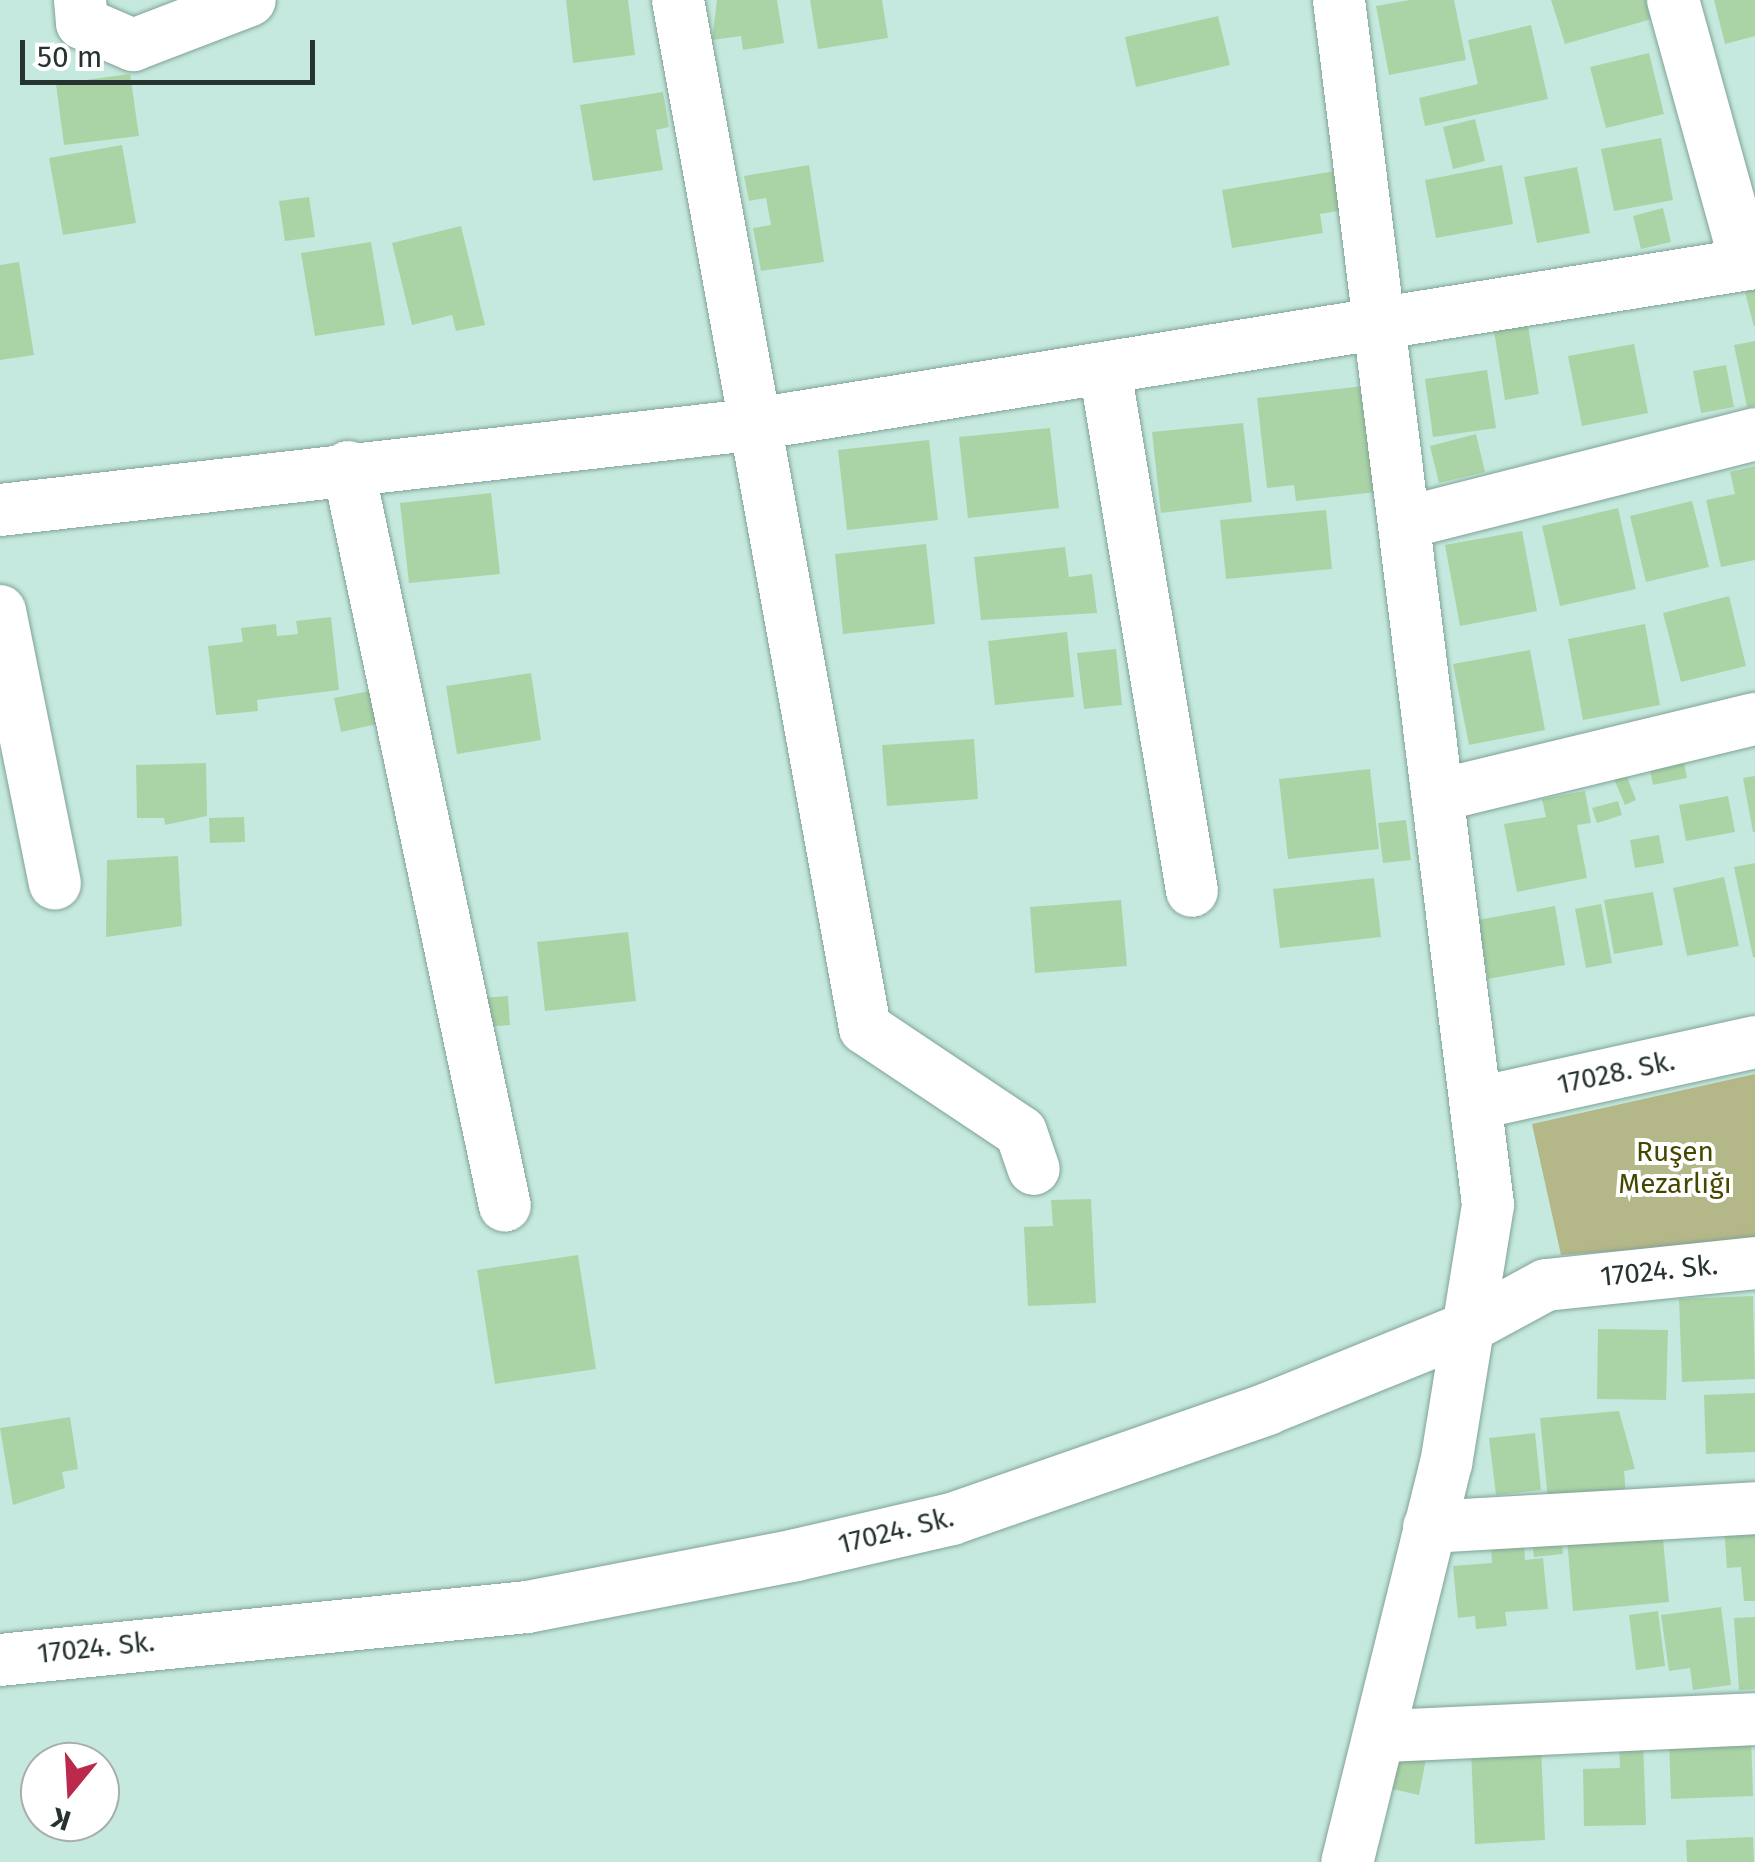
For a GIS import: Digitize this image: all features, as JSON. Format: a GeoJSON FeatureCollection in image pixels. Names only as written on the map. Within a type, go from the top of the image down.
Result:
{"type":"FeatureCollection","features":[{"type":"Feature","properties":{"kind":"street"},"geometry":{"type":"LineString","coordinates":[[81,12],[132,45],[250,0]]}},
{"type":"Feature","properties":{"kind":"street"},"geometry":{"type":"LineString","coordinates":[[678,0],[749,425],[864,1028],[1021,1132],[1034,1169]]}},
{"type":"Feature","properties":{"kind":"street"},"geometry":{"type":"LineString","coordinates":[[1339,0],[1408,522],[1488,1205],[1429,1527],[1385,1736],[1347,1862]]}},
{"type":"Feature","properties":{"kind":"street"},"geometry":{"type":"LineString","coordinates":[[0,510],[348,467],[749,425],[1750,263],[1673,0]]}},
{"type":"Feature","properties":{"kind":"street"},"geometry":{"type":"LineString","coordinates":[[1105,370],[1192,891]]}},
{"type":"Feature","properties":{"kind":"street"},"geometry":{"type":"LineString","coordinates":[[1408,522],[1755,434]]}},
{"type":"Feature","properties":{"kind":"street"},"geometry":{"type":"LineString","coordinates":[[348,467],[505,1206]]}},
{"type":"Feature","properties":{"kind":"street"},"geometry":{"type":"LineString","coordinates":[[0,611],[54,883]]}},
{"type":"Feature","properties":{"kind":"street"},"geometry":{"type":"LineString","coordinates":[[1440,794],[1755,719]]}},
{"type":"Feature","properties":{"kind":"street","name":"17028. Sk."},"geometry":{"type":"LineString","coordinates":[[1478,1103],[1755,1042]]}},
{"type":"Feature","properties":{"kind":"street","name":"17024. Sk."},"geometry":{"type":"LineString","coordinates":[[0,1660],[527,1607],[796,1555],[952,1519],[1463,1330],[1546,1285],[1755,1262]]}},
{"type":"Feature","properties":{"kind":"street"},"geometry":{"type":"LineString","coordinates":[[1429,1527],[1755,1508]]}},
{"type":"Feature","properties":{"kind":"street"},"geometry":{"type":"LineString","coordinates":[[1385,1736],[1755,1719]]}},
{"type":"Feature","properties":{"kind":"green space","name":"Ruşen Mezarlığı"},"geometry":{"type":"Polygon","coordinates":[[[1755,1074],[1755,1241],[1561,1255],[1532,1124],[1755,1074]]]}},
{"type":"Feature","properties":{"kind":"building"},"geometry":{"type":"Polygon","coordinates":[[[566,0],[628,0],[635,55],[573,63],[566,0]]]}},
{"type":"Feature","properties":{"kind":"building"},"geometry":{"type":"Polygon","coordinates":[[[717,0],[777,0],[784,43],[743,50],[741,36],[712,40],[717,0]]]}},
{"type":"Feature","properties":{"kind":"building"},"geometry":{"type":"Polygon","coordinates":[[[810,0],[882,0],[888,38],[818,49],[810,0]]]}},
{"type":"Feature","properties":{"kind":"building"},"geometry":{"type":"Polygon","coordinates":[[[1410,0],[1454,0],[1466,60],[1389,75],[1376,6],[1410,0]]]}},
{"type":"Feature","properties":{"kind":"building"},"geometry":{"type":"Polygon","coordinates":[[[1551,0],[1650,0],[1655,18],[1565,44],[1551,0]]]}},
{"type":"Feature","properties":{"kind":"building"},"geometry":{"type":"Polygon","coordinates":[[[1714,0],[1755,0],[1755,36],[1725,44],[1714,0]]]}},
{"type":"Feature","properties":{"kind":"building"},"geometry":{"type":"Polygon","coordinates":[[[1218,16],[1230,65],[1136,87],[1125,37],[1218,16]]]}},
{"type":"Feature","properties":{"kind":"building"},"geometry":{"type":"Polygon","coordinates":[[[1531,25],[1548,99],[1425,126],[1419,98],[1478,84],[1468,40],[1531,25]]]}},
{"type":"Feature","properties":{"kind":"building"},"geometry":{"type":"Polygon","coordinates":[[[1649,53],[1664,114],[1606,128],[1590,67],[1649,53]]]}},
{"type":"Feature","properties":{"kind":"building"},"geometry":{"type":"Polygon","coordinates":[[[130,74],[139,136],[64,145],[56,84],[130,74]]]}},
{"type":"Feature","properties":{"kind":"building"},"geometry":{"type":"Polygon","coordinates":[[[663,92],[669,127],[656,130],[663,170],[593,181],[580,105],[663,92]]]}},
{"type":"Feature","properties":{"kind":"building"},"geometry":{"type":"Polygon","coordinates":[[[1475,119],[1485,161],[1453,169],[1443,127],[1475,119]]]}},
{"type":"Feature","properties":{"kind":"building"},"geometry":{"type":"Polygon","coordinates":[[[1661,138],[1673,200],[1614,211],[1601,149],[1661,138]]]}},
{"type":"Feature","properties":{"kind":"building"},"geometry":{"type":"Polygon","coordinates":[[[122,145],[136,223],[63,235],[49,158],[122,145]]]}},
{"type":"Feature","properties":{"kind":"building"},"geometry":{"type":"Polygon","coordinates":[[[809,165],[824,262],[761,271],[753,228],[771,225],[766,198],[749,201],[744,176],[809,165]]]}},
{"type":"Feature","properties":{"kind":"building"},"geometry":{"type":"Polygon","coordinates":[[[1502,165],[1513,224],[1436,238],[1425,180],[1502,165]]]}},
{"type":"Feature","properties":{"kind":"building"},"geometry":{"type":"Polygon","coordinates":[[[1577,167],[1590,233],[1537,243],[1524,177],[1577,167]]]}},
{"type":"Feature","properties":{"kind":"building"},"geometry":{"type":"Polygon","coordinates":[[[1341,170],[1348,209],[1320,214],[1323,233],[1232,248],[1222,190],[1341,170]]]}},
{"type":"Feature","properties":{"kind":"building"},"geometry":{"type":"Polygon","coordinates":[[[309,197],[315,237],[285,241],[279,201],[309,197]]]}},
{"type":"Feature","properties":{"kind":"building"},"geometry":{"type":"Polygon","coordinates":[[[1663,208],[1671,242],[1641,249],[1633,216],[1663,208]]]}},
{"type":"Feature","properties":{"kind":"building"},"geometry":{"type":"Polygon","coordinates":[[[461,226],[485,325],[456,331],[452,315],[412,325],[392,243],[461,226]]]}},
{"type":"Feature","properties":{"kind":"building"},"geometry":{"type":"Polygon","coordinates":[[[371,242],[385,325],[315,336],[301,253],[371,242]]]}},
{"type":"Feature","properties":{"kind":"building"},"geometry":{"type":"Polygon","coordinates":[[[19,262],[34,355],[0,360],[0,265],[19,262]]]}},
{"type":"Feature","properties":{"kind":"building"},"geometry":{"type":"Polygon","coordinates":[[[1755,281],[1755,326],[1754,327],[1743,284],[1755,281]]]}},
{"type":"Feature","properties":{"kind":"building"},"geometry":{"type":"Polygon","coordinates":[[[1528,326],[1539,394],[1505,400],[1494,331],[1528,326]]]}},
{"type":"Feature","properties":{"kind":"building"},"geometry":{"type":"Polygon","coordinates":[[[1755,341],[1755,406],[1747,407],[1734,345],[1755,341]]]}},
{"type":"Feature","properties":{"kind":"building"},"geometry":{"type":"Polygon","coordinates":[[[1634,344],[1648,413],[1582,426],[1568,356],[1634,344]]]}},
{"type":"Feature","properties":{"kind":"building"},"geometry":{"type":"Polygon","coordinates":[[[1726,365],[1734,407],[1701,413],[1693,371],[1726,365]]]}},
{"type":"Feature","properties":{"kind":"building"},"geometry":{"type":"Polygon","coordinates":[[[1487,370],[1496,428],[1433,437],[1425,379],[1487,370]]]}},
{"type":"Feature","properties":{"kind":"building"},"geometry":{"type":"Polygon","coordinates":[[[1364,386],[1376,492],[1296,501],[1294,485],[1267,488],[1257,398],[1364,386]]]}},
{"type":"Feature","properties":{"kind":"building"},"geometry":{"type":"Polygon","coordinates":[[[1243,423],[1252,502],[1161,513],[1152,432],[1243,423]]]}},
{"type":"Feature","properties":{"kind":"building"},"geometry":{"type":"Polygon","coordinates":[[[1050,428],[1059,508],[968,518],[959,437],[1050,428]]]}},
{"type":"Feature","properties":{"kind":"building"},"geometry":{"type":"Polygon","coordinates":[[[1476,434],[1485,472],[1439,483],[1430,446],[1476,434]]]}},
{"type":"Feature","properties":{"kind":"building"},"geometry":{"type":"Polygon","coordinates":[[[929,440],[938,520],[847,530],[838,450],[929,440]]]}},
{"type":"Feature","properties":{"kind":"building"},"geometry":{"type":"Polygon","coordinates":[[[1755,466],[1755,560],[1721,567],[1706,500],[1735,494],[1730,472],[1755,466]]]}},
{"type":"Feature","properties":{"kind":"building"},"geometry":{"type":"Polygon","coordinates":[[[491,493],[500,574],[409,583],[400,503],[491,493]]]}},
{"type":"Feature","properties":{"kind":"building"},"geometry":{"type":"Polygon","coordinates":[[[1692,501],[1709,567],[1646,582],[1630,516],[1692,501]]]}},
{"type":"Feature","properties":{"kind":"building"},"geometry":{"type":"Polygon","coordinates":[[[1618,508],[1636,589],[1560,606],[1542,526],[1618,508]]]}},
{"type":"Feature","properties":{"kind":"building"},"geometry":{"type":"Polygon","coordinates":[[[1326,510],[1332,569],[1226,579],[1220,520],[1326,510]]]}},
{"type":"Feature","properties":{"kind":"building"},"geometry":{"type":"Polygon","coordinates":[[[1522,531],[1537,611],[1460,626],[1445,545],[1522,531]]]}},
{"type":"Feature","properties":{"kind":"building"},"geometry":{"type":"Polygon","coordinates":[[[926,544],[935,624],[843,634],[835,554],[926,544]]]}},
{"type":"Feature","properties":{"kind":"building"},"geometry":{"type":"Polygon","coordinates":[[[1065,547],[1069,577],[1092,574],[1097,613],[981,620],[974,557],[1065,547]]]}},
{"type":"Feature","properties":{"kind":"building"},"geometry":{"type":"Polygon","coordinates":[[[1729,596],[1746,666],[1681,682],[1663,613],[1729,596]]]}},
{"type":"Feature","properties":{"kind":"building"},"geometry":{"type":"Polygon","coordinates":[[[331,617],[339,690],[257,700],[258,711],[216,715],[208,646],[243,642],[241,628],[276,624],[277,636],[298,634],[296,621],[331,617]]]}},
{"type":"Feature","properties":{"kind":"building"},"geometry":{"type":"Polygon","coordinates":[[[1645,624],[1660,705],[1583,720],[1568,639],[1645,624]]]}},
{"type":"Feature","properties":{"kind":"building"},"geometry":{"type":"Polygon","coordinates":[[[1067,632],[1074,697],[995,705],[988,641],[1067,632]]]}},
{"type":"Feature","properties":{"kind":"building"},"geometry":{"type":"Polygon","coordinates":[[[1116,649],[1122,705],[1084,709],[1077,653],[1116,649]]]}},
{"type":"Feature","properties":{"kind":"building"},"geometry":{"type":"Polygon","coordinates":[[[1530,650],[1545,730],[1469,745],[1453,664],[1530,650]]]}},
{"type":"Feature","properties":{"kind":"building"},"geometry":{"type":"Polygon","coordinates":[[[531,673],[541,740],[457,754],[446,686],[531,673]]]}},
{"type":"Feature","properties":{"kind":"building"},"geometry":{"type":"Polygon","coordinates":[[[370,691],[377,724],[341,732],[334,698],[370,691]]]}},
{"type":"Feature","properties":{"kind":"building"},"geometry":{"type":"Polygon","coordinates":[[[974,739],[978,799],[887,806],[882,745],[974,739]]]}},
{"type":"Feature","properties":{"kind":"building"},"geometry":{"type":"Polygon","coordinates":[[[1680,744],[1687,778],[1653,785],[1646,751],[1680,744]]]}},
{"type":"Feature","properties":{"kind":"building"},"geometry":{"type":"Polygon","coordinates":[[[206,763],[207,816],[165,825],[164,818],[137,818],[136,765],[206,763]]]}},
{"type":"Feature","properties":{"kind":"building"},"geometry":{"type":"Polygon","coordinates":[[[1370,769],[1379,849],[1288,859],[1279,779],[1370,769]]]}},
{"type":"Feature","properties":{"kind":"building"},"geometry":{"type":"Polygon","coordinates":[[[1626,774],[1636,800],[1625,805],[1614,779],[1626,774]]]}},
{"type":"Feature","properties":{"kind":"building"},"geometry":{"type":"Polygon","coordinates":[[[1755,776],[1755,832],[1753,832],[1743,778],[1755,776]]]}},
{"type":"Feature","properties":{"kind":"building"},"geometry":{"type":"Polygon","coordinates":[[[1585,791],[1591,823],[1577,825],[1587,878],[1517,892],[1504,824],[1546,817],[1542,799],[1585,791]]]}},
{"type":"Feature","properties":{"kind":"building"},"geometry":{"type":"Polygon","coordinates":[[[1728,796],[1735,832],[1686,841],[1679,805],[1728,796]]]}},
{"type":"Feature","properties":{"kind":"building"},"geometry":{"type":"Polygon","coordinates":[[[1618,801],[1622,815],[1597,823],[1592,808],[1618,801]]]}},
{"type":"Feature","properties":{"kind":"building"},"geometry":{"type":"Polygon","coordinates":[[[244,817],[245,842],[210,843],[209,818],[244,817]]]}},
{"type":"Feature","properties":{"kind":"building"},"geometry":{"type":"Polygon","coordinates":[[[1406,820],[1411,860],[1383,863],[1378,823],[1406,820]]]}},
{"type":"Feature","properties":{"kind":"building"},"geometry":{"type":"Polygon","coordinates":[[[1659,835],[1664,863],[1635,868],[1630,840],[1659,835]]]}},
{"type":"Feature","properties":{"kind":"building"},"geometry":{"type":"Polygon","coordinates":[[[178,856],[182,926],[106,937],[107,860],[178,856]]]}},
{"type":"Feature","properties":{"kind":"building"},"geometry":{"type":"Polygon","coordinates":[[[1755,863],[1755,957],[1753,957],[1734,867],[1755,863]]]}},
{"type":"Feature","properties":{"kind":"building"},"geometry":{"type":"Polygon","coordinates":[[[1724,877],[1739,946],[1687,956],[1673,888],[1724,877]]]}},
{"type":"Feature","properties":{"kind":"building"},"geometry":{"type":"Polygon","coordinates":[[[1374,878],[1381,937],[1280,948],[1273,889],[1374,878]]]}},
{"type":"Feature","properties":{"kind":"building"},"geometry":{"type":"Polygon","coordinates":[[[1653,892],[1663,945],[1614,954],[1604,900],[1653,892]]]}},
{"type":"Feature","properties":{"kind":"building"},"geometry":{"type":"Polygon","coordinates":[[[1121,900],[1127,966],[1035,973],[1030,907],[1121,900]]]}},
{"type":"Feature","properties":{"kind":"building"},"geometry":{"type":"Polygon","coordinates":[[[1601,904],[1612,963],[1586,968],[1575,909],[1601,904]]]}},
{"type":"Feature","properties":{"kind":"building"},"geometry":{"type":"Polygon","coordinates":[[[1555,906],[1565,965],[1488,979],[1478,920],[1555,906]]]}},
{"type":"Feature","properties":{"kind":"building"},"geometry":{"type":"Polygon","coordinates":[[[628,932],[636,1001],[545,1011],[537,942],[628,932]]]}},
{"type":"Feature","properties":{"kind":"building"},"geometry":{"type":"Polygon","coordinates":[[[508,996],[510,1025],[485,1027],[482,998],[508,996]]]}},
{"type":"Feature","properties":{"kind":"building"},"geometry":{"type":"Polygon","coordinates":[[[1091,1199],[1096,1303],[1028,1306],[1024,1227],[1053,1226],[1051,1200],[1091,1199]]]}},
{"type":"Feature","properties":{"kind":"building"},"geometry":{"type":"Polygon","coordinates":[[[578,1255],[596,1369],[495,1384],[477,1270],[578,1255]]]}},
{"type":"Feature","properties":{"kind":"building"},"geometry":{"type":"Polygon","coordinates":[[[1753,1296],[1755,1379],[1682,1382],[1679,1299],[1753,1296]]]}},
{"type":"Feature","properties":{"kind":"building"},"geometry":{"type":"Polygon","coordinates":[[[1598,1329],[1668,1330],[1666,1400],[1597,1399],[1598,1329]]]}},
{"type":"Feature","properties":{"kind":"building"},"geometry":{"type":"Polygon","coordinates":[[[1755,1393],[1755,1452],[1706,1454],[1704,1395],[1755,1393]]]}},
{"type":"Feature","properties":{"kind":"building"},"geometry":{"type":"Polygon","coordinates":[[[1619,1411],[1635,1469],[1624,1471],[1626,1493],[1548,1500],[1540,1418],[1619,1411]]]}},
{"type":"Feature","properties":{"kind":"building"},"geometry":{"type":"Polygon","coordinates":[[[70,1417],[78,1469],[62,1472],[65,1488],[13,1505],[0,1428],[70,1417]]]}},
{"type":"Feature","properties":{"kind":"building"},"geometry":{"type":"Polygon","coordinates":[[[1535,1433],[1541,1490],[1496,1495],[1489,1438],[1535,1433]]]}},
{"type":"Feature","properties":{"kind":"building"},"geometry":{"type":"Polygon","coordinates":[[[1755,1526],[1755,1601],[1744,1601],[1741,1567],[1727,1568],[1724,1528],[1755,1526]]]}},
{"type":"Feature","properties":{"kind":"building"},"geometry":{"type":"Polygon","coordinates":[[[1662,1529],[1669,1602],[1573,1611],[1567,1538],[1662,1529]]]}},
{"type":"Feature","properties":{"kind":"building"},"geometry":{"type":"Polygon","coordinates":[[[1560,1531],[1563,1554],[1534,1557],[1531,1535],[1560,1531]]]}},
{"type":"Feature","properties":{"kind":"building"},"geometry":{"type":"Polygon","coordinates":[[[1524,1542],[1525,1560],[1543,1558],[1548,1609],[1505,1612],[1507,1626],[1476,1629],[1475,1616],[1458,1618],[1453,1566],[1492,1563],[1491,1545],[1524,1542]]]}},
{"type":"Feature","properties":{"kind":"building"},"geometry":{"type":"Polygon","coordinates":[[[1721,1607],[1731,1685],[1693,1690],[1690,1668],[1669,1671],[1661,1615],[1721,1607]]]}},
{"type":"Feature","properties":{"kind":"building"},"geometry":{"type":"Polygon","coordinates":[[[1658,1611],[1665,1666],[1636,1670],[1629,1615],[1658,1611]]]}},
{"type":"Feature","properties":{"kind":"building"},"geometry":{"type":"Polygon","coordinates":[[[1755,1617],[1755,1689],[1739,1690],[1734,1618],[1755,1617]]]}},
{"type":"Feature","properties":{"kind":"building"},"geometry":{"type":"Polygon","coordinates":[[[1751,1738],[1753,1796],[1671,1799],[1669,1742],[1751,1738]]]}},
{"type":"Feature","properties":{"kind":"building"},"geometry":{"type":"Polygon","coordinates":[[[1619,1739],[1643,1739],[1646,1825],[1584,1826],[1583,1769],[1620,1768],[1619,1739]]]}},
{"type":"Feature","properties":{"kind":"building"},"geometry":{"type":"Polygon","coordinates":[[[1541,1747],[1545,1840],[1475,1844],[1471,1750],[1541,1747]]]}},
{"type":"Feature","properties":{"kind":"building"},"geometry":{"type":"Polygon","coordinates":[[[1396,1753],[1426,1759],[1419,1795],[1388,1788],[1396,1753]]]}},
{"type":"Feature","properties":{"kind":"building"},"geometry":{"type":"Polygon","coordinates":[[[1753,1837],[1754,1862],[1687,1862],[1686,1840],[1753,1837]]]}}]}
